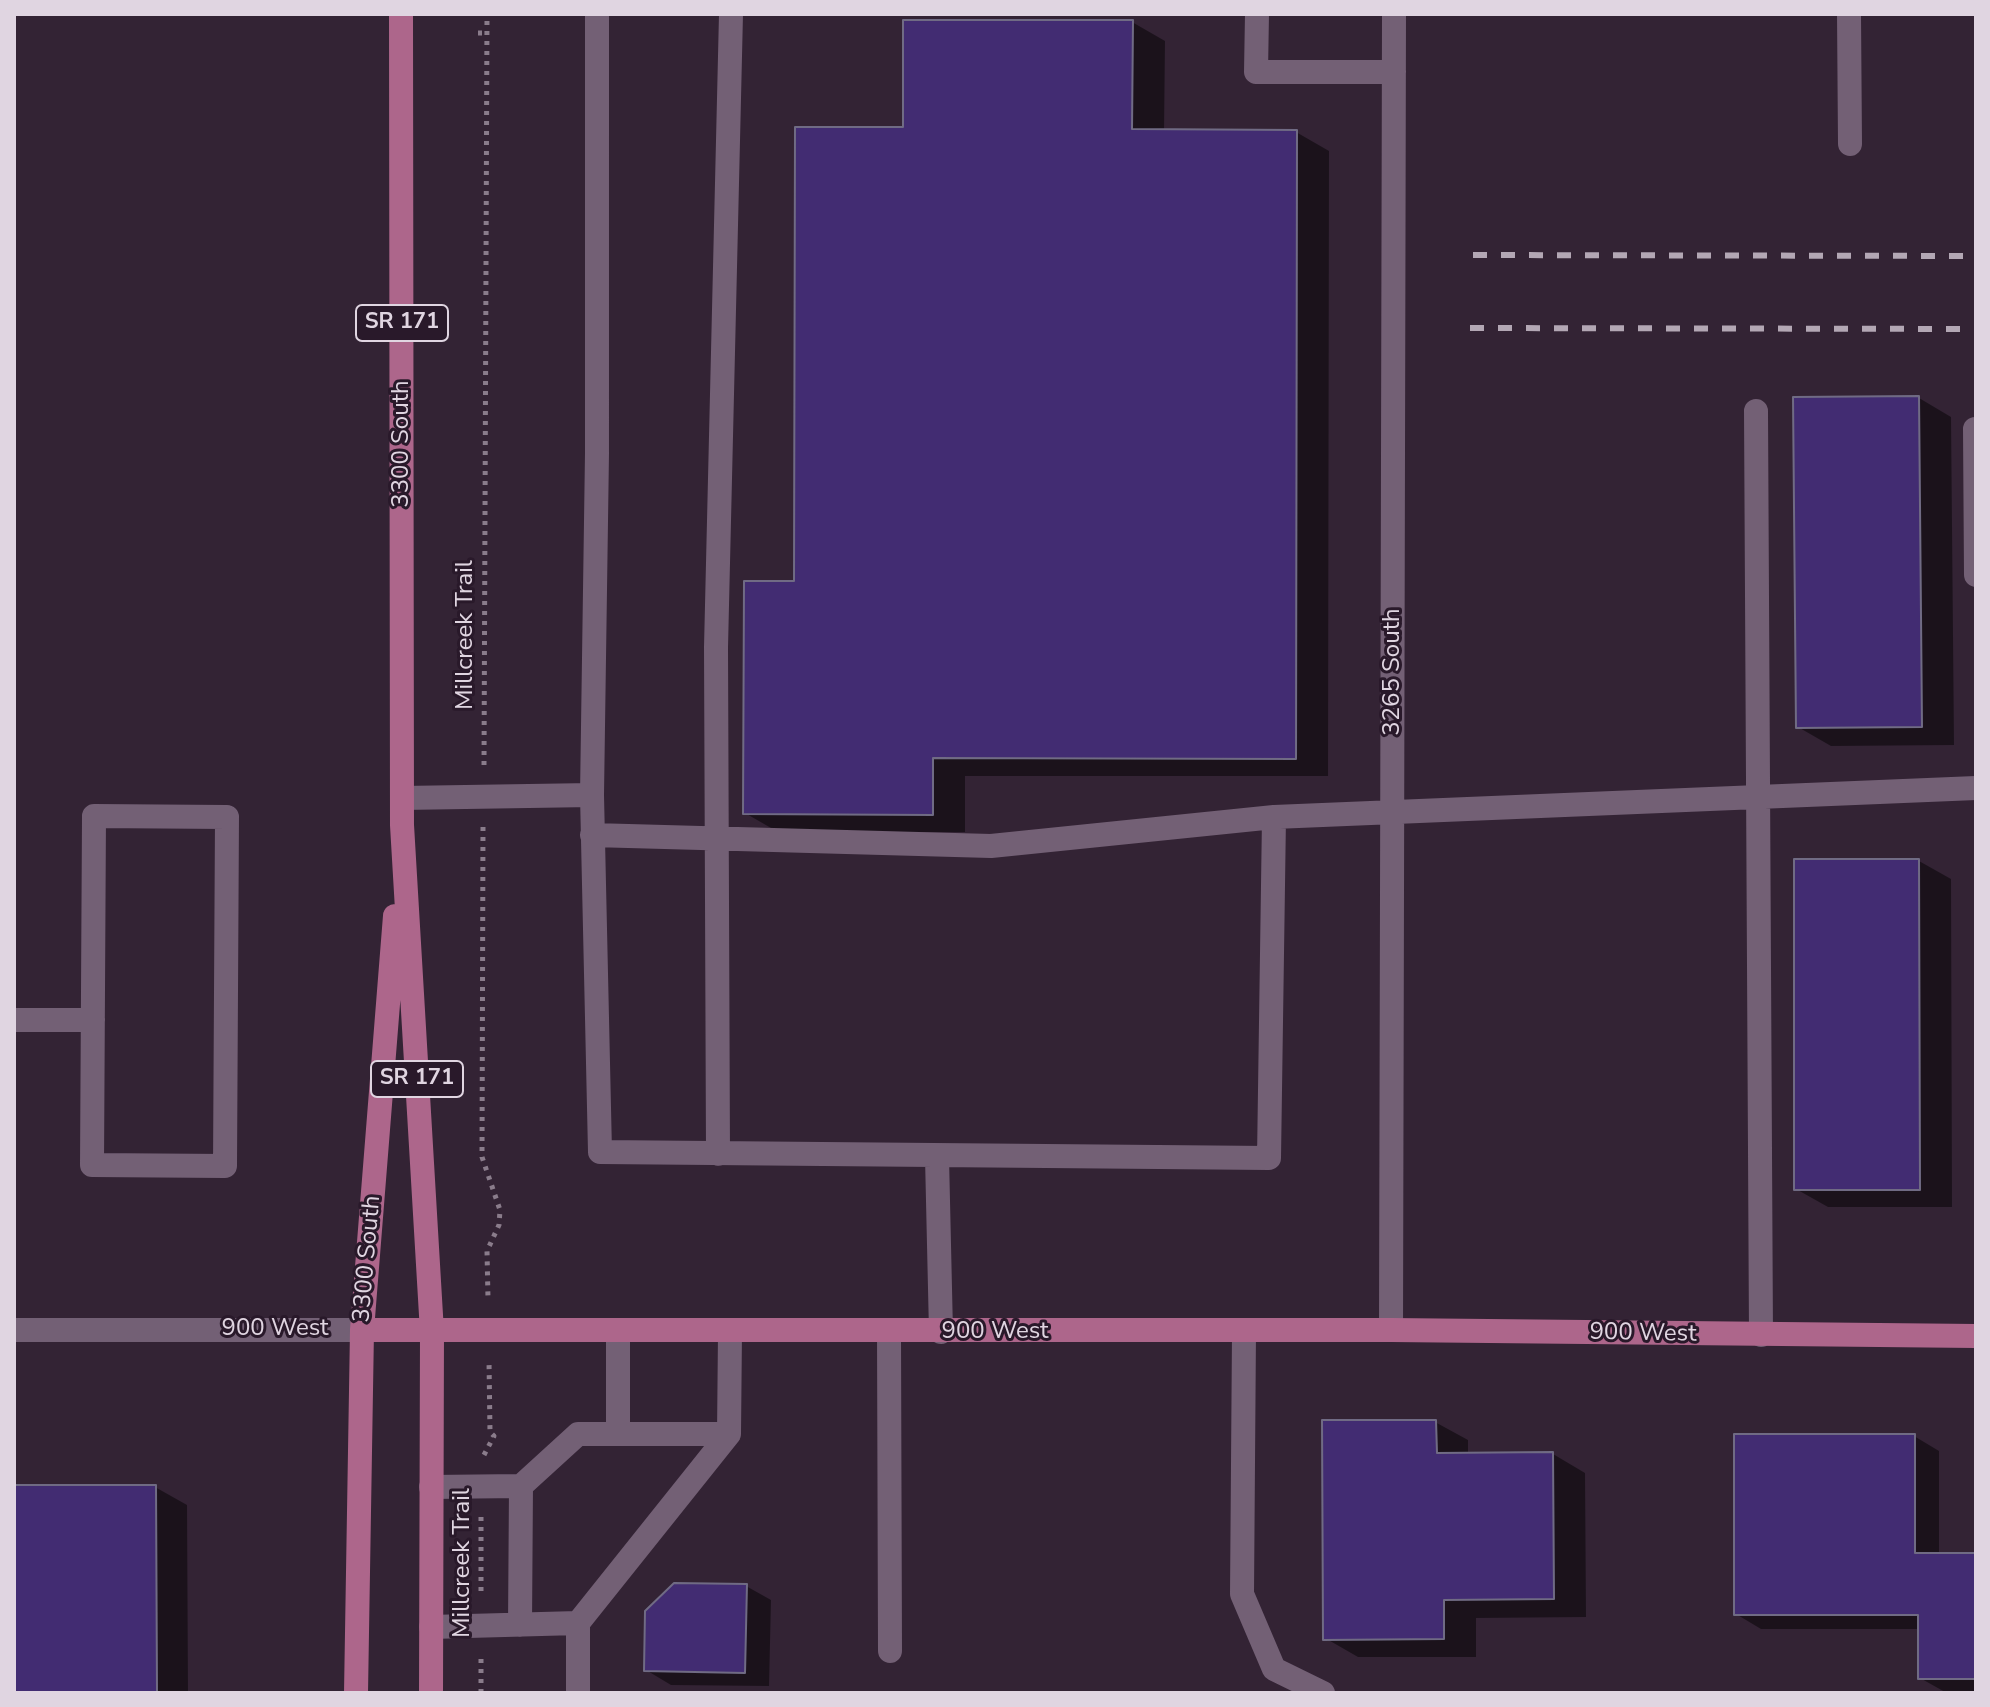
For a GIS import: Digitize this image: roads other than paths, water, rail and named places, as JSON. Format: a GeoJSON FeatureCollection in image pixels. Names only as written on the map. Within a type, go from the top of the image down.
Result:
{"type":"FeatureCollection","features":[{"type":"Feature","properties":{"kind":"main road","name":"3300 South"},"geometry":{"type":"LineString","coordinates":[[401,14],[402,825],[432,1332],[431,1693]]}},
{"type":"Feature","properties":{"kind":"main road","name":"3300 South"},"geometry":{"type":"LineString","coordinates":[[356,1693],[362,1330],[402,825]]}},
{"type":"Feature","properties":{"kind":"main road","name":"900 West"},"geometry":{"type":"LineString","coordinates":[[362,1330],[1391,1330],[1976,1336]]}},
{"type":"Feature","properties":{"kind":"street"},"geometry":{"type":"LineString","coordinates":[[597,14],[597,453],[592,835],[600,1152],[1269,1158],[1274,817]]}},
{"type":"Feature","properties":{"kind":"street"},"geometry":{"type":"LineString","coordinates":[[718,1154],[716,647],[731,14]]}},
{"type":"Feature","properties":{"kind":"street"},"geometry":{"type":"LineString","coordinates":[[1257,14],[1256,72],[1394,72]]}},
{"type":"Feature","properties":{"kind":"street","name":"3265 South"},"geometry":{"type":"LineString","coordinates":[[1391,1330],[1394,14]]}},
{"type":"Feature","properties":{"kind":"street"},"geometry":{"type":"LineString","coordinates":[[1849,14],[1850,144]]}},
{"type":"Feature","properties":{"kind":"street"},"geometry":{"type":"LineString","coordinates":[[1756,411],[1761,1335]]}},
{"type":"Feature","properties":{"kind":"street"},"geometry":{"type":"LineString","coordinates":[[1975,429],[1976,575]]}},
{"type":"Feature","properties":{"kind":"street"},"geometry":{"type":"LineString","coordinates":[[592,835],[991,846],[1274,817],[1976,788]]}},
{"type":"Feature","properties":{"kind":"street"},"geometry":{"type":"LineString","coordinates":[[402,798],[592,795]]}},
{"type":"Feature","properties":{"kind":"street"},"geometry":{"type":"LineString","coordinates":[[94,816],[227,817],[225,1166],[92,1165],[93,1020],[94,816]]}},
{"type":"Feature","properties":{"kind":"street"},"geometry":{"type":"LineString","coordinates":[[14,1020],[93,1020]]}},
{"type":"Feature","properties":{"kind":"street"},"geometry":{"type":"LineString","coordinates":[[937,1157],[941,1332]]}},
{"type":"Feature","properties":{"kind":"street","name":"900 West"},"geometry":{"type":"LineString","coordinates":[[14,1330],[362,1330]]}},
{"type":"Feature","properties":{"kind":"street"},"geometry":{"type":"LineString","coordinates":[[618,1332],[618,1434]]}},
{"type":"Feature","properties":{"kind":"street"},"geometry":{"type":"LineString","coordinates":[[578,1693],[578,1623],[729,1434],[730,1332]]}},
{"type":"Feature","properties":{"kind":"street"},"geometry":{"type":"LineString","coordinates":[[889,1332],[890,1651]]}},
{"type":"Feature","properties":{"kind":"street"},"geometry":{"type":"LineString","coordinates":[[1244,1332],[1242,1594],[1274,1669],[1323,1693]]}},
{"type":"Feature","properties":{"kind":"street"},"geometry":{"type":"LineString","coordinates":[[431,1487],[521,1486],[578,1434],[729,1434]]}},
{"type":"Feature","properties":{"kind":"street"},"geometry":{"type":"LineString","coordinates":[[520,1625],[521,1486]]}},
{"type":"Feature","properties":{"kind":"street"},"geometry":{"type":"LineString","coordinates":[[431,1627],[578,1623]]}},
{"type":"Feature","properties":{"kind":"railway"},"geometry":{"type":"LineString","coordinates":[[1473,255],[1976,256]]}},
{"type":"Feature","properties":{"kind":"railway"},"geometry":{"type":"LineString","coordinates":[[1470,328],[1976,329]]}}]}
